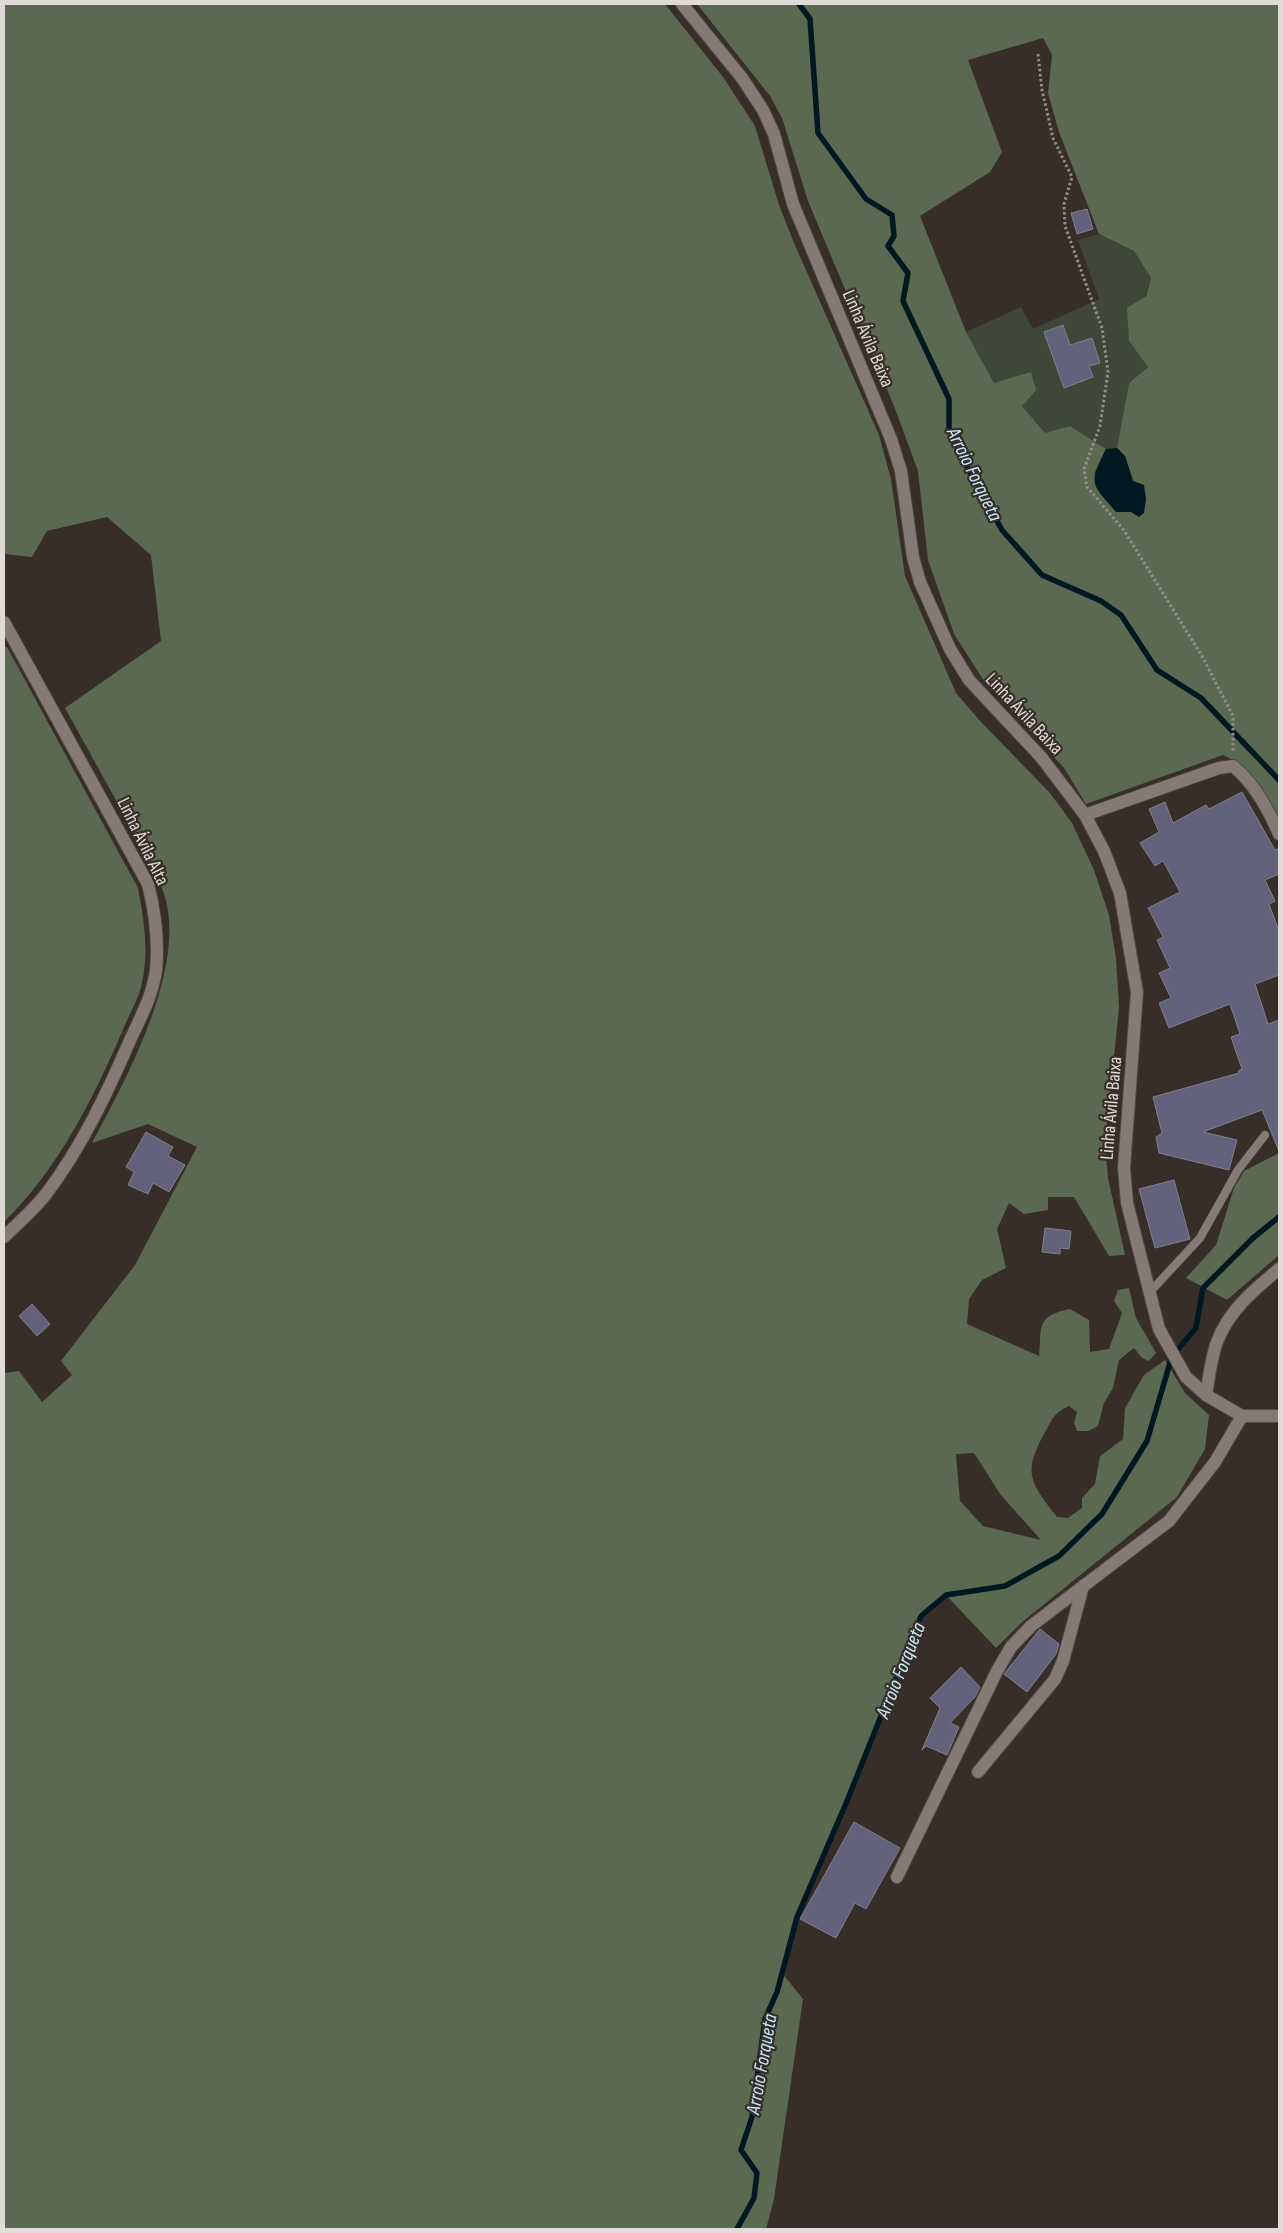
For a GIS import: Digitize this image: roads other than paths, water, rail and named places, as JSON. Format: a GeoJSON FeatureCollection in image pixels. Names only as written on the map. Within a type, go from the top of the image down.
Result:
{"type":"FeatureCollection","features":[{"type":"Feature","properties":{"kind":"street","name":"Linha Ávila Baixa"},"geometry":{"type":"LineString","coordinates":[[682,4],[742,78],[763,110],[774,134],[793,204],[891,439],[901,471],[916,565],[927,599],[950,649],[969,680],[1041,757],[1085,814],[1104,851],[1120,893],[1137,992],[1124,1168],[1127,1203],[1159,1328],[1186,1377],[1206,1395],[1242,1416]]}},
{"type":"Feature","properties":{"kind":"street","name":"Linha Ávila Alta"},"geometry":{"type":"LineString","coordinates":[[4,622],[148,884],[154,908],[157,942],[156,972],[150,994],[115,1077],[62,1172],[45,1195],[4,1237]]}},
{"type":"Feature","properties":{"kind":"street"},"geometry":{"type":"LineString","coordinates":[[1085,814],[1219,768],[1233,766],[1248,778],[1272,818],[1279,834]]}},
{"type":"Feature","properties":{"kind":"street"},"geometry":{"type":"LineString","coordinates":[[1206,1395],[1216,1343],[1230,1314],[1248,1295],[1279,1269]]}},
{"type":"Feature","properties":{"kind":"street"},"geometry":{"type":"LineString","coordinates":[[897,1877],[973,1718],[1011,1647],[1031,1626],[1169,1521],[1215,1462],[1242,1416],[1279,1416]]}},
{"type":"Feature","properties":{"kind":"street"},"geometry":{"type":"LineString","coordinates":[[978,1772],[1055,1679],[1063,1661],[1083,1586]]}},
{"type":"Feature","properties":{"kind":"lane"},"geometry":{"type":"LineString","coordinates":[[1149,1293],[1200,1238],[1238,1170],[1265,1135]]}},
{"type":"Feature","properties":{"kind":"water"},"geometry":{"type":"Polygon","coordinates":[[[1117,448],[1125,456],[1133,481],[1144,485],[1146,499],[1144,513],[1139,517],[1131,512],[1116,512],[1101,495],[1095,483],[1096,470],[1106,449],[1117,448]]]}},
{"type":"Feature","properties":{"kind":"waterway","name":"Arroio Forqueta"},"geometry":{"type":"LineString","coordinates":[[799,4],[810,19],[818,133],[866,199],[892,215],[894,236],[888,246],[908,273],[903,301],[949,399],[949,429],[971,475],[1002,530],[1042,575],[1101,601],[1121,615],[1157,670],[1201,698],[1279,780]]}},
{"type":"Feature","properties":{"kind":"waterway","name":"Arroio Forqueta"},"geometry":{"type":"LineString","coordinates":[[737,2229],[754,2198],[757,2173],[741,2150],[752,2117],[765,2019],[777,1992],[797,1917],[847,1801],[921,1616],[946,1595],[1005,1586],[1059,1556],[1102,1514],[1147,1441],[1172,1356],[1196,1328],[1203,1288],[1253,1238],[1279,1217]]}}]}
